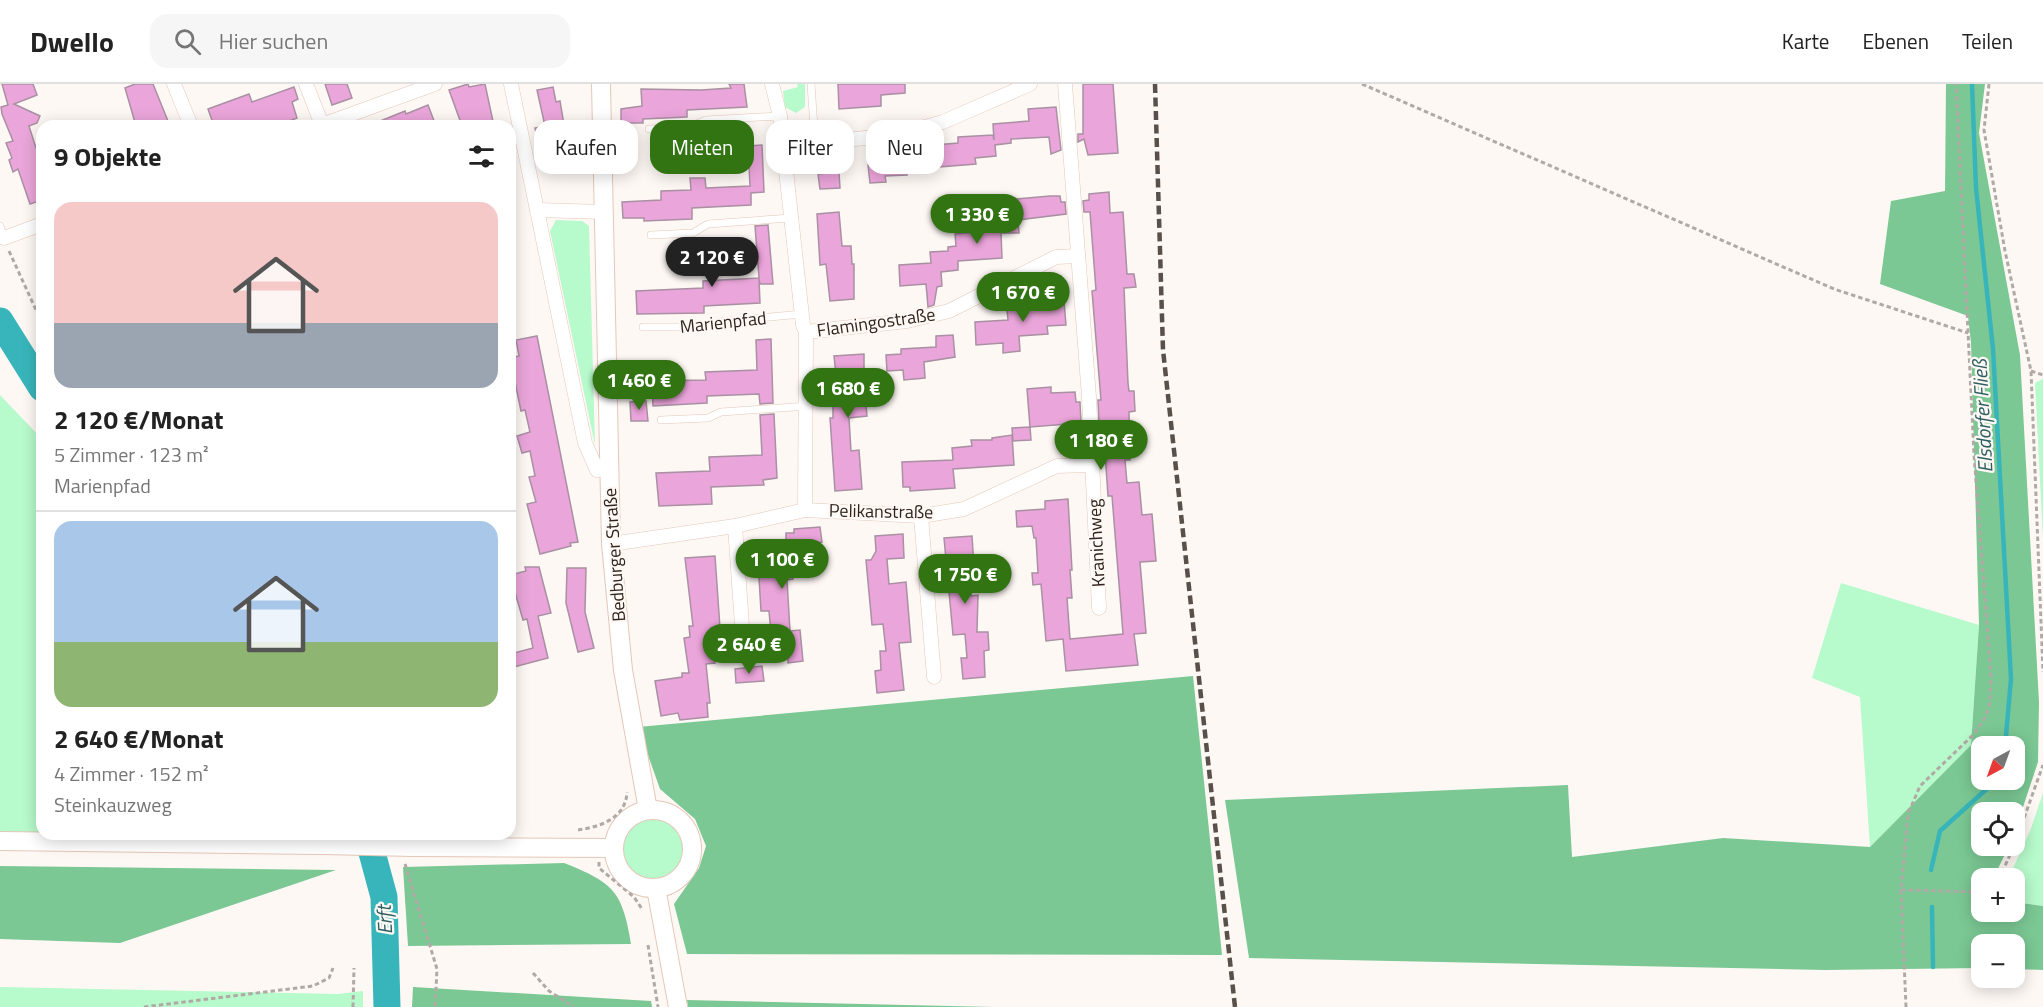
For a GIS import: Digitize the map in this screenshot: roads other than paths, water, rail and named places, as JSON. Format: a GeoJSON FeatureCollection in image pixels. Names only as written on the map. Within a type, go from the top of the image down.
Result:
{"type":"FeatureCollection","features":[{"type":"Feature","properties":{"kind":"main road"},"geometry":{"type":"LineString","coordinates":[[601,84],[609,468]]}},
{"type":"Feature","properties":{"kind":"main road","name":"Bedburger Straße"},"geometry":{"type":"LineString","coordinates":[[609,468],[611,544],[623,670],[648,810]]}},
{"type":"Feature","properties":{"kind":"main road"},"geometry":{"type":"LineString","coordinates":[[648,810],[671,814],[681,821],[688,832],[692,854],[685,871],[667,885],[656,888],[641,886],[629,880],[606,848],[622,824],[637,813],[648,810]]}},
{"type":"Feature","properties":{"kind":"main road"},"geometry":{"type":"LineString","coordinates":[[0,841],[323,845],[408,851],[606,848]]}},
{"type":"Feature","properties":{"kind":"main road"},"geometry":{"type":"LineString","coordinates":[[656,888],[678,1007]]}},
{"type":"Feature","properties":{"kind":"street"},"geometry":{"type":"LineString","coordinates":[[174,84],[189,120]]}},
{"type":"Feature","properties":{"kind":"street"},"geometry":{"type":"LineString","coordinates":[[306,84],[318,120]]}},
{"type":"Feature","properties":{"kind":"street"},"geometry":{"type":"LineString","coordinates":[[334,120],[435,84]]}},
{"type":"Feature","properties":{"kind":"street","name":"Bedburger Straße"},"geometry":{"type":"LineString","coordinates":[[510,84],[585,443],[597,470],[609,468]]}},
{"type":"Feature","properties":{"kind":"street"},"geometry":{"type":"LineString","coordinates":[[772,84],[781,120]]}},
{"type":"Feature","properties":{"kind":"street"},"geometry":{"type":"LineString","coordinates":[[854,139],[896,135],[943,122],[1030,84]]}},
{"type":"Feature","properties":{"kind":"street","name":"Kranichweg"},"geometry":{"type":"LineString","coordinates":[[1065,84],[1092,465],[1099,608]]}},
{"type":"Feature","properties":{"kind":"street"},"geometry":{"type":"LineString","coordinates":[[611,544],[735,526],[805,510],[808,406],[806,332],[787,174]]}},
{"type":"Feature","properties":{"kind":"street"},"geometry":{"type":"LineString","coordinates":[[537,210],[605,212]]}},
{"type":"Feature","properties":{"kind":"street"},"geometry":{"type":"LineString","coordinates":[[2,232],[36,225]]}},
{"type":"Feature","properties":{"kind":"street","name":"Flamingostraße"},"geometry":{"type":"LineString","coordinates":[[806,332],[907,321],[949,311],[1056,257],[1078,256]]}},
{"type":"Feature","properties":{"kind":"street","name":"Pelikanstraße"},"geometry":{"type":"LineString","coordinates":[[805,510],[921,516],[964,509],[1057,466],[1092,465]]}},
{"type":"Feature","properties":{"kind":"street"},"geometry":{"type":"LineString","coordinates":[[921,516],[934,677]]}},
{"type":"Feature","properties":{"kind":"street"},"geometry":{"type":"LineString","coordinates":[[735,526],[744,654]]}},
{"type":"Feature","properties":{"kind":"lane"},"geometry":{"type":"LineString","coordinates":[[811,84],[813,120]]}},
{"type":"Feature","properties":{"kind":"lane"},"geometry":{"type":"LineString","coordinates":[[649,129],[690,127],[706,120],[780,116]]}},
{"type":"Feature","properties":{"kind":"lane"},"geometry":{"type":"LineString","coordinates":[[651,235],[693,233],[708,224],[791,218]]}},
{"type":"Feature","properties":{"kind":"lane","name":"Marienpfad"},"geometry":{"type":"LineString","coordinates":[[643,327],[711,327],[719,322],[802,314]]}},
{"type":"Feature","properties":{"kind":"lane"},"geometry":{"type":"LineString","coordinates":[[661,420],[708,418],[721,412],[808,406]]}},
{"type":"Feature","properties":{"kind":"waterway","name":"Elsdorfer Fließ"},"geometry":{"type":"LineString","coordinates":[[1972,84],[1976,188],[1993,349],[2011,679],[2006,736]]}},
{"type":"Feature","properties":{"kind":"waterway","name":"Erft"},"geometry":{"type":"LineString","coordinates":[[0,321],[36,378]]}},
{"type":"Feature","properties":{"kind":"waterway","name":"Elsdorfer Fließ"},"geometry":{"type":"LineString","coordinates":[[1931,870],[1940,831],[1985,790]]}},
{"type":"Feature","properties":{"kind":"waterway","name":"Erft"},"geometry":{"type":"LineString","coordinates":[[369,840],[384,897],[387,1007]]}},
{"type":"Feature","properties":{"kind":"waterway"},"geometry":{"type":"LineString","coordinates":[[1932,907],[1933,967]]}},
{"type":"Feature","properties":{"kind":"railway"},"geometry":{"type":"LineString","coordinates":[[1155,84],[1163,350],[1235,1007]]}}]}
